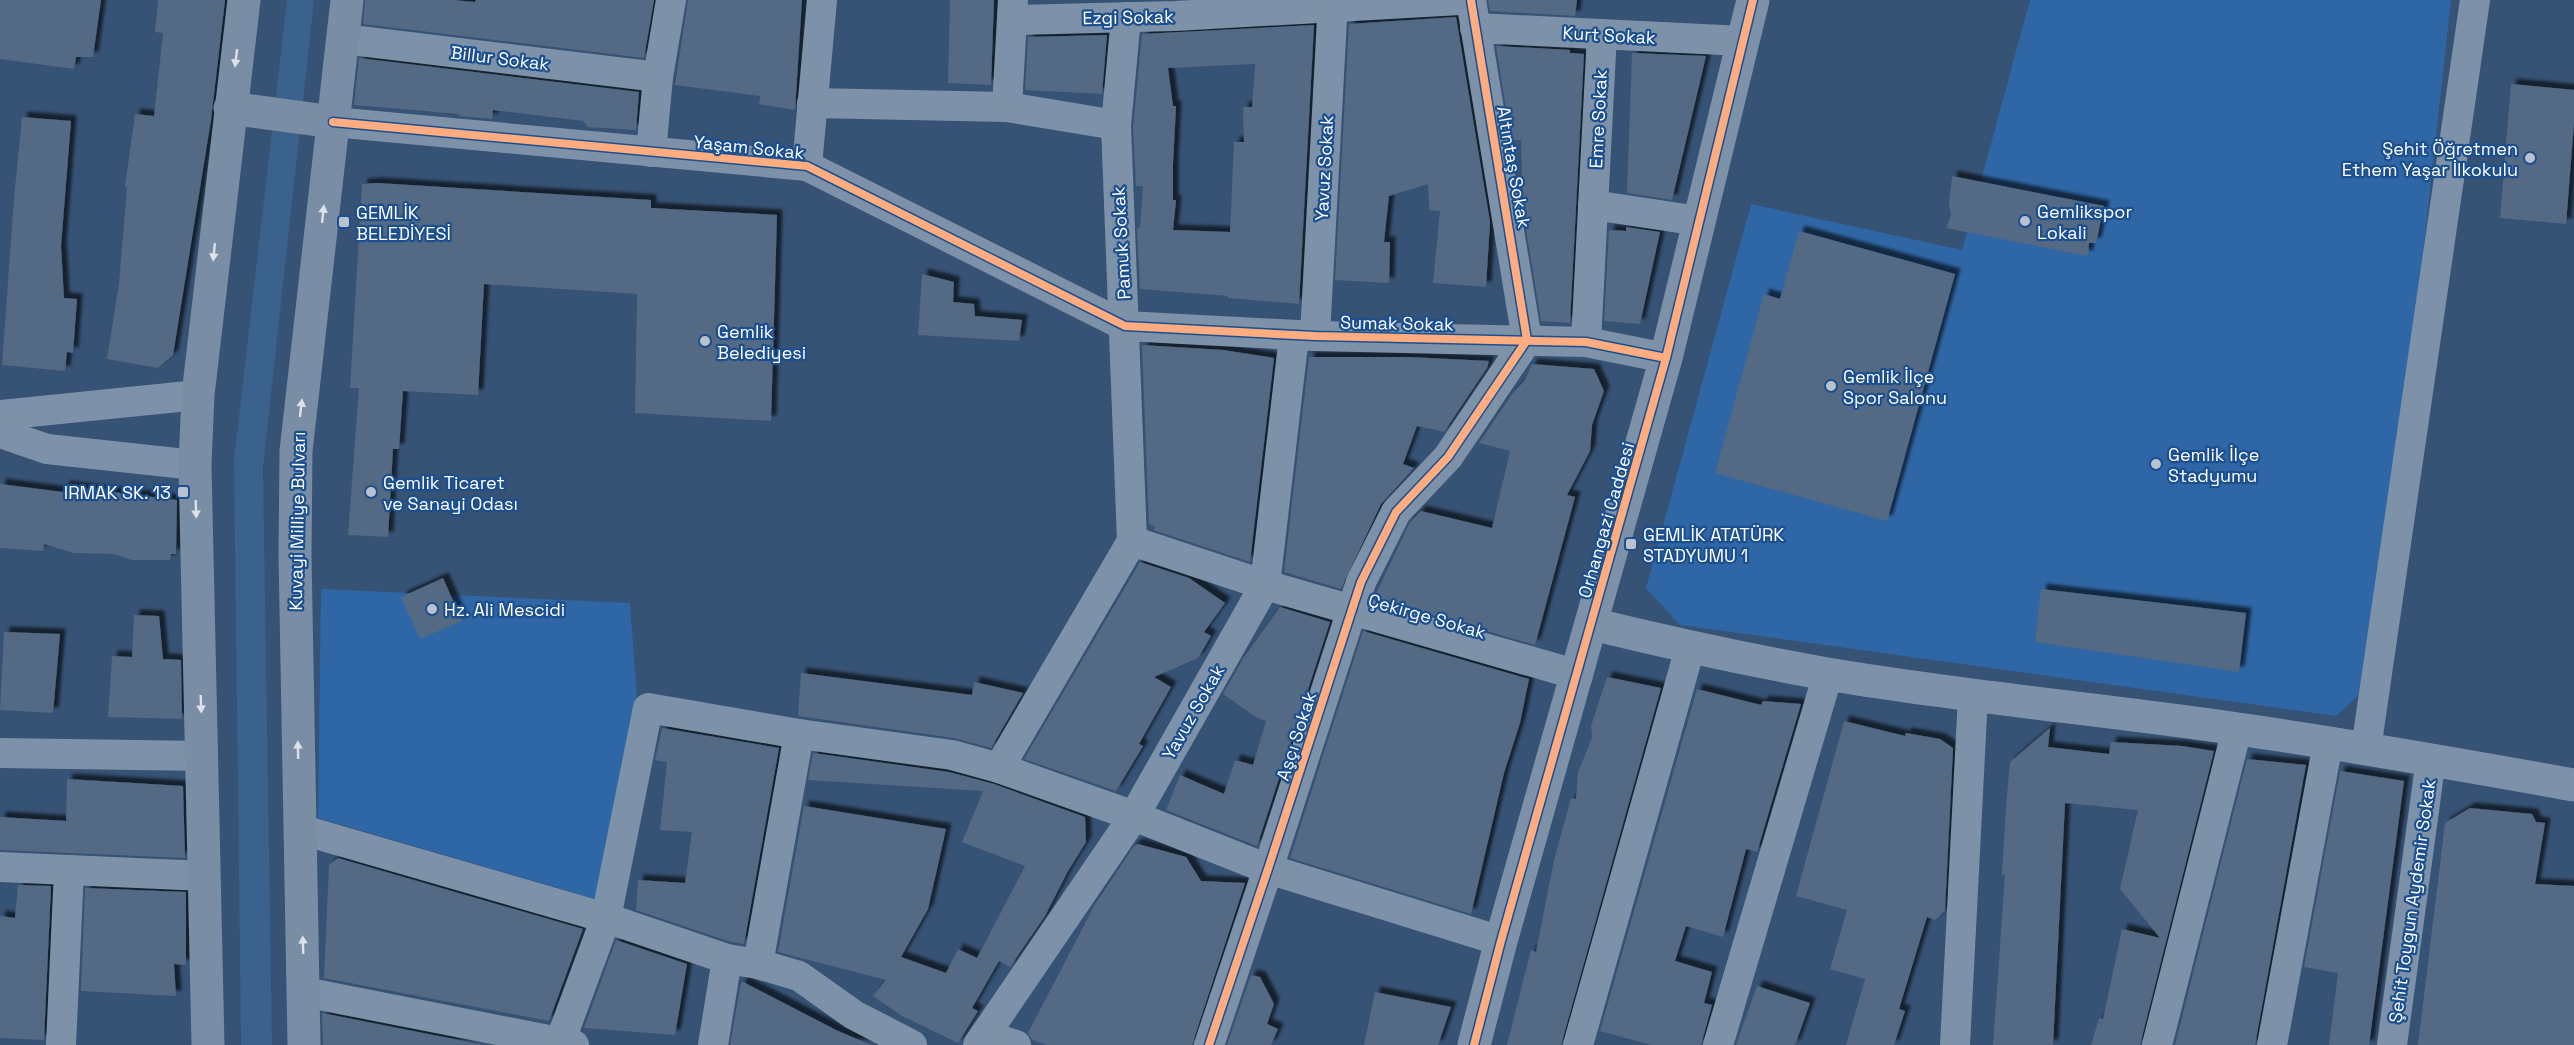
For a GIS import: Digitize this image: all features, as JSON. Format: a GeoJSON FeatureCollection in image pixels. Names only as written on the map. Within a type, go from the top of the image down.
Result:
{"type":"FeatureCollection","features":[{"type":"Feature","properties":{"kind":"main road"},"geometry":{"type":"LineString","coordinates":[[208,1045],[195,465],[198,395],[244,0]]}},
{"type":"Feature","properties":{"kind":"main road","name":"Kuvayi Milliye Bulvarı"},"geometry":{"type":"LineString","coordinates":[[304,1045],[295,555],[296,450],[347,0]]}},
{"type":"Feature","properties":{"kind":"main road"},"geometry":{"type":"LineString","coordinates":[[230,108],[333,122]]}},
{"type":"Feature","properties":{"kind":"street"},"geometry":{"type":"LineString","coordinates":[[651,152],[658,77],[671,0]]}},
{"type":"Feature","properties":{"kind":"street"},"geometry":{"type":"LineString","coordinates":[[807,166],[822,0]]}},
{"type":"Feature","properties":{"kind":"street","name":"Ezgi Sokak"},"geometry":{"type":"LineString","coordinates":[[1012,10],[1126,17],[1174,8],[1460,0]]}},
{"type":"Feature","properties":{"kind":"street","name":"Orhangazi Caddesi"},"geometry":{"type":"LineString","coordinates":[[1474,1045],[1501,941],[1666,358],[1753,0]]}},
{"type":"Feature","properties":{"kind":"street"},"geometry":{"type":"LineString","coordinates":[[2366,749],[2475,0]]}},
{"type":"Feature","properties":{"kind":"street","name":"Yavuz Sokak"},"geometry":{"type":"LineString","coordinates":[[982,1040],[1134,816],[1265,585],[1305,336],[1333,3]]}},
{"type":"Feature","properties":{"kind":"street"},"geometry":{"type":"LineString","coordinates":[[1007,107],[1012,10]]}},
{"type":"Feature","properties":{"kind":"street","name":"Kurt Sokak"},"geometry":{"type":"LineString","coordinates":[[1473,14],[1602,34],[1743,41]]}},
{"type":"Feature","properties":{"kind":"street","name":"Altıntaş Sokak"},"geometry":{"type":"LineString","coordinates":[[1473,14],[1527,340]]}},
{"type":"Feature","properties":{"kind":"street","name":"Pamuk Sokak"},"geometry":{"type":"LineString","coordinates":[[1126,17],[1116,125],[1132,541]]}},
{"type":"Feature","properties":{"kind":"street","name":"Emre Sokak"},"geometry":{"type":"LineString","coordinates":[[1586,342],[1602,34]]}},
{"type":"Feature","properties":{"kind":"street","name":"Billur Sokak"},"geometry":{"type":"LineString","coordinates":[[342,39],[658,77]]}},
{"type":"Feature","properties":{"kind":"street"},"geometry":{"type":"LineString","coordinates":[[812,103],[1007,107],[1116,125]]}},
{"type":"Feature","properties":{"kind":"street","name":"Yaşam Sokak"},"geometry":{"type":"LineString","coordinates":[[333,122],[807,166],[1125,326]]}},
{"type":"Feature","properties":{"kind":"street"},"geometry":{"type":"LineString","coordinates":[[1593,205],[1699,221]]}},
{"type":"Feature","properties":{"kind":"street","name":"Sumak Sokak"},"geometry":{"type":"LineString","coordinates":[[1125,326],[1305,336],[1586,342],[1666,358]]}},
{"type":"Feature","properties":{"kind":"street","name":"Aşçı Sokak"},"geometry":{"type":"LineString","coordinates":[[1209,1045],[1361,582],[1396,512],[1448,457],[1527,340]]}},
{"type":"Feature","properties":{"kind":"street"},"geometry":{"type":"LineString","coordinates":[[0,415],[198,395]]}},
{"type":"Feature","properties":{"kind":"street"},"geometry":{"type":"LineString","coordinates":[[0,433],[47,449],[195,465]]}},
{"type":"Feature","properties":{"kind":"street"},"geometry":{"type":"LineString","coordinates":[[999,768],[1132,541]]}},
{"type":"Feature","properties":{"kind":"street","name":"Çekirge Sokak"},"geometry":{"type":"LineString","coordinates":[[1132,541],[1265,585],[1578,675]]}},
{"type":"Feature","properties":{"kind":"street"},"geometry":{"type":"LineString","coordinates":[[1592,624],[1690,648],[1828,674],[1973,696],[2237,729],[2431,759]]}},
{"type":"Feature","properties":{"kind":"street"},"geometry":{"type":"LineString","coordinates":[[1578,1045],[1690,648]]}},
{"type":"Feature","properties":{"kind":"street"},"geometry":{"type":"LineString","coordinates":[[1718,1045],[1828,674]]}},
{"type":"Feature","properties":{"kind":"street"},"geometry":{"type":"LineString","coordinates":[[1955,1045],[1973,696]]}},
{"type":"Feature","properties":{"kind":"street"},"geometry":{"type":"LineString","coordinates":[[304,992],[567,1044],[606,918],[648,708],[799,734],[952,755],[999,768],[1134,816],[1268,869],[1501,941]]}},
{"type":"Feature","properties":{"kind":"street"},"geometry":{"type":"LineString","coordinates":[[2157,1045],[2237,729]]}},
{"type":"Feature","properties":{"kind":"street"},"geometry":{"type":"LineString","coordinates":[[758,963],[799,734]]}},
{"type":"Feature","properties":{"kind":"street"},"geometry":{"type":"LineString","coordinates":[[2272,1045],[2328,743]]}},
{"type":"Feature","properties":{"kind":"street"},"geometry":{"type":"LineString","coordinates":[[0,753],[203,756]]}},
{"type":"Feature","properties":{"kind":"street","name":"Şehit Toygun Aydemir Sokak"},"geometry":{"type":"LineString","coordinates":[[2392,1045],[2431,759],[2574,785]]}},
{"type":"Feature","properties":{"kind":"street"},"geometry":{"type":"LineString","coordinates":[[299,829],[606,918],[727,959],[758,963],[799,976],[854,1015],[912,1045]]}},
{"type":"Feature","properties":{"kind":"street"},"geometry":{"type":"LineString","coordinates":[[0,867],[205,876]]}},
{"type":"Feature","properties":{"kind":"street"},"geometry":{"type":"LineString","coordinates":[[61,1045],[69,870]]}},
{"type":"Feature","properties":{"kind":"street"},"geometry":{"type":"LineString","coordinates":[[714,1045],[727,959]]}},
{"type":"Feature","properties":{"kind":"street"},"geometry":{"type":"LineString","coordinates":[[982,1040],[1016,1045]]}},
{"type":"Feature","properties":{"kind":"shaded area"},"geometry":{"type":"Polygon","coordinates":[[[287,0],[314,0],[263,468],[272,1045],[241,1045],[234,460],[287,0]]]}},
{"type":"Feature","properties":{"kind":"shaded area"},"geometry":{"type":"Polygon","coordinates":[[[2030,0],[2451,0],[2376,679],[2336,716],[1680,625],[1646,588],[1751,204],[1962,250],[2030,0]]]}},
{"type":"Feature","properties":{"kind":"shaded area"},"geometry":{"type":"Polygon","coordinates":[[[321,589],[630,603],[637,699],[599,900],[318,818],[321,589]]]}},
{"type":"Feature","properties":{"kind":"building"},"geometry":{"type":"Polygon","coordinates":[[[0,0],[101,0],[93,57],[76,57],[74,69],[0,59],[0,0]]]}},
{"type":"Feature","properties":{"kind":"building"},"geometry":{"type":"Polygon","coordinates":[[[158,0],[225,0],[211,120],[173,355],[158,368],[107,359],[119,283],[127,187],[125,186],[135,114],[154,116],[163,33],[155,32],[158,0]]]}},
{"type":"Feature","properties":{"kind":"building"},"geometry":{"type":"Polygon","coordinates":[[[365,0],[475,2],[476,0],[654,0],[644,58],[363,24],[365,0]]]}},
{"type":"Feature","properties":{"kind":"building"},"geometry":{"type":"Polygon","coordinates":[[[688,0],[802,0],[795,110],[759,104],[760,96],[675,85],[688,0]]]}},
{"type":"Feature","properties":{"kind":"building"},"geometry":{"type":"Polygon","coordinates":[[[950,0],[994,0],[991,85],[948,83],[950,0]]]}},
{"type":"Feature","properties":{"kind":"building"},"geometry":{"type":"Polygon","coordinates":[[[1488,0],[1577,0],[1575,16],[1490,11],[1488,0]]]}},
{"type":"Feature","properties":{"kind":"building"},"geometry":{"type":"Polygon","coordinates":[[[1456,17],[1490,222],[1486,287],[1433,283],[1440,211],[1429,210],[1428,184],[1389,196],[1384,242],[1390,242],[1389,283],[1335,280],[1349,24],[1456,17]]]}},
{"type":"Feature","properties":{"kind":"building"},"geometry":{"type":"Polygon","coordinates":[[[1314,25],[1299,304],[1140,289],[1137,229],[1140,227],[1143,186],[1136,186],[1133,128],[1142,34],[1314,25]],[[1255,64],[1168,68],[1173,106],[1176,106],[1173,200],[1176,200],[1173,230],[1230,232],[1234,142],[1244,142],[1243,107],[1252,107],[1255,64]]]}},
{"type":"Feature","properties":{"kind":"building"},"geometry":{"type":"Polygon","coordinates":[[[1107,35],[1102,94],[1025,90],[1028,37],[1107,35]]]}},
{"type":"Feature","properties":{"kind":"building"},"geometry":{"type":"Polygon","coordinates":[[[1496,46],[1570,50],[1570,53],[1584,54],[1570,323],[1541,321],[1523,211],[1521,140],[1511,140],[1496,46]]]}},
{"type":"Feature","properties":{"kind":"building"},"geometry":{"type":"Polygon","coordinates":[[[1632,53],[1706,56],[1672,200],[1627,193],[1632,53]]]}},
{"type":"Feature","properties":{"kind":"building"},"geometry":{"type":"Polygon","coordinates":[[[359,58],[639,92],[636,130],[588,127],[583,121],[493,110],[492,119],[354,105],[359,58]]]}},
{"type":"Feature","properties":{"kind":"building"},"geometry":{"type":"Polygon","coordinates":[[[2511,84],[2574,90],[2574,123],[2566,224],[2500,218],[2511,84]]]}},
{"type":"Feature","properties":{"kind":"building"},"geometry":{"type":"Polygon","coordinates":[[[22,117],[71,121],[61,246],[64,298],[77,299],[73,353],[67,352],[65,371],[2,365],[22,117]]]}},
{"type":"Feature","properties":{"kind":"building","name":"Gemlikspor Lokali"},"geometry":{"type":"Polygon","coordinates":[[[1952,176],[2104,206],[2096,243],[2089,243],[2088,256],[1946,228],[1951,215],[1949,204],[1952,176]]]}},
{"type":"Feature","properties":{"kind":"building","name":"Gemlik Belediyesi"},"geometry":{"type":"Polygon","coordinates":[[[377,183],[651,200],[651,208],[777,215],[771,421],[635,413],[637,294],[484,284],[478,395],[403,391],[399,449],[393,449],[388,537],[348,535],[359,388],[350,388],[362,184],[377,183]]]}},
{"type":"Feature","properties":{"kind":"building"},"geometry":{"type":"Polygon","coordinates":[[[1626,227],[1660,232],[1640,324],[1604,321],[1609,230],[1626,231],[1626,227]]]}},
{"type":"Feature","properties":{"kind":"building","name":"Gemlik İlçe Spor Salonu"},"geometry":{"type":"Polygon","coordinates":[[[1799,231],[1955,274],[1887,521],[1715,473],[1764,294],[1780,299],[1799,231]]]}},
{"type":"Feature","properties":{"kind":"building"},"geometry":{"type":"Polygon","coordinates":[[[922,274],[954,282],[953,302],[974,304],[975,316],[1022,320],[1019,341],[918,335],[922,274]]]}},
{"type":"Feature","properties":{"kind":"building"},"geometry":{"type":"Polygon","coordinates":[[[1142,345],[1223,350],[1274,358],[1250,562],[1153,530],[1156,527],[1149,524],[1142,345]]]}},
{"type":"Feature","properties":{"kind":"building"},"geometry":{"type":"Polygon","coordinates":[[[1309,357],[1409,357],[1489,361],[1487,368],[1444,432],[1417,426],[1403,464],[1414,468],[1381,504],[1341,589],[1284,572],[1309,357]]]}},
{"type":"Feature","properties":{"kind":"building"},"geometry":{"type":"Polygon","coordinates":[[[1532,364],[1594,369],[1604,391],[1592,425],[1590,451],[1567,495],[1575,497],[1535,645],[1374,598],[1410,522],[1421,511],[1492,528],[1510,451],[1479,443],[1512,394],[1525,380],[1532,364]]]}},
{"type":"Feature","properties":{"kind":"building"},"geometry":{"type":"Polygon","coordinates":[[[0,484],[63,492],[64,486],[177,500],[176,554],[171,554],[170,560],[132,560],[114,554],[74,553],[44,544],[43,551],[0,548],[0,484]]]}},
{"type":"Feature","properties":{"kind":"building"},"geometry":{"type":"Polygon","coordinates":[[[1140,562],[1189,578],[1225,603],[1204,632],[1211,636],[1198,658],[1154,677],[1171,687],[1139,744],[1143,746],[1116,791],[1024,759],[1140,562]]]}},
{"type":"Feature","properties":{"kind":"building","name":"Hz. Ali Mescidi"},"geometry":{"type":"Polygon","coordinates":[[[443,578],[462,621],[420,639],[401,597],[443,578]]]}},
{"type":"Feature","properties":{"kind":"building"},"geometry":{"type":"Polygon","coordinates":[[[2041,589],[2246,613],[2239,672],[2035,642],[2041,589]]]}},
{"type":"Feature","properties":{"kind":"building"},"geometry":{"type":"Polygon","coordinates":[[[1280,607],[1330,622],[1257,846],[1166,810],[1180,775],[1224,794],[1235,760],[1253,765],[1266,721],[1257,718],[1223,694],[1244,657],[1280,607]]]}},
{"type":"Feature","properties":{"kind":"building"},"geometry":{"type":"Polygon","coordinates":[[[134,615],[159,616],[163,659],[181,660],[182,719],[108,717],[112,656],[132,657],[134,615]]]}},
{"type":"Feature","properties":{"kind":"building"},"geometry":{"type":"Polygon","coordinates":[[[1363,631],[1529,679],[1520,723],[1504,773],[1471,914],[1290,858],[1363,631]]]}},
{"type":"Feature","properties":{"kind":"building"},"geometry":{"type":"Polygon","coordinates":[[[4,632],[60,634],[53,713],[0,710],[4,632]]]}},
{"type":"Feature","properties":{"kind":"building"},"geometry":{"type":"Polygon","coordinates":[[[801,673],[972,695],[974,682],[1023,693],[991,748],[954,738],[798,716],[801,673]]]}},
{"type":"Feature","properties":{"kind":"building"},"geometry":{"type":"Polygon","coordinates":[[[1607,677],[1661,688],[1561,1045],[1507,1045],[1531,950],[1536,952],[1554,860],[1571,798],[1576,799],[1578,772],[1592,738],[1591,726],[1607,677]]]}},
{"type":"Feature","properties":{"kind":"building"},"geometry":{"type":"Polygon","coordinates":[[[1697,689],[1761,705],[1763,701],[1801,704],[1757,852],[1746,849],[1723,937],[1686,926],[1675,961],[1712,972],[1704,1003],[1712,1005],[1701,1045],[1651,1045],[1600,1031],[1697,689]]]}},
{"type":"Feature","properties":{"kind":"building"},"geometry":{"type":"Polygon","coordinates":[[[1844,721],[1905,736],[1906,733],[1940,739],[1953,748],[1945,911],[1935,920],[1927,917],[1899,1009],[1905,1011],[1894,1045],[1846,1045],[1865,979],[1830,969],[1847,910],[1796,896],[1844,721]]]}},
{"type":"Feature","properties":{"kind":"building"},"geometry":{"type":"Polygon","coordinates":[[[662,728],[779,748],[744,944],[731,942],[636,910],[638,880],[685,883],[692,832],[660,830],[667,762],[655,760],[662,728]]]}},
{"type":"Feature","properties":{"kind":"building"},"geometry":{"type":"Polygon","coordinates":[[[2050,728],[2048,747],[2109,754],[2111,742],[2182,746],[2214,751],[2140,1045],[2091,1045],[2099,1018],[2103,1019],[2122,929],[2160,938],[2120,889],[2138,810],[2065,803],[2053,1045],[1993,1045],[2010,762],[2050,728]]]}},
{"type":"Feature","properties":{"kind":"building"},"geometry":{"type":"Polygon","coordinates":[[[813,753],[949,772],[994,784],[1085,817],[1086,842],[1045,916],[1010,967],[999,961],[972,1008],[978,1011],[958,1043],[902,1016],[873,996],[886,980],[778,952],[804,806],[946,829],[928,909],[901,957],[946,973],[958,949],[977,958],[1025,866],[962,842],[983,791],[808,780],[813,753]]]}},
{"type":"Feature","properties":{"kind":"building"},"geometry":{"type":"Polygon","coordinates":[[[2247,759],[2306,765],[2255,1045],[2175,1045],[2247,759]]]}},
{"type":"Feature","properties":{"kind":"building"},"geometry":{"type":"Polygon","coordinates":[[[2340,771],[2404,781],[2369,1045],[2329,1045],[2338,973],[2304,967],[2340,771]]]}},
{"type":"Feature","properties":{"kind":"building"},"geometry":{"type":"Polygon","coordinates":[[[67,779],[183,786],[185,858],[0,850],[0,817],[66,821],[67,779]]]}},
{"type":"Feature","properties":{"kind":"building"},"geometry":{"type":"Polygon","coordinates":[[[2470,808],[2532,814],[2536,822],[2545,823],[2535,884],[2574,886],[2574,1045],[2418,1045],[2445,823],[2470,808]]]}},
{"type":"Feature","properties":{"kind":"building"},"geometry":{"type":"Polygon","coordinates":[[[1138,844],[1186,857],[1201,881],[1245,883],[1192,1045],[1047,1045],[1032,1040],[1028,1033],[1094,906],[1134,846],[1138,844]]]}},
{"type":"Feature","properties":{"kind":"building"},"geometry":{"type":"Polygon","coordinates":[[[338,858],[583,929],[549,1021],[324,978],[329,865],[338,858]]]}},
{"type":"Feature","properties":{"kind":"building"},"geometry":{"type":"Polygon","coordinates":[[[18,885],[51,886],[44,1040],[0,1038],[0,916],[15,918],[18,885]]]}},
{"type":"Feature","properties":{"kind":"building"},"geometry":{"type":"Polygon","coordinates":[[[85,888],[186,892],[186,965],[174,964],[176,996],[81,991],[85,888]]]}},
{"type":"Feature","properties":{"kind":"building"},"geometry":{"type":"Polygon","coordinates":[[[616,940],[687,964],[675,1035],[584,1028],[616,940]]]}},
{"type":"Feature","properties":{"kind":"building"},"geometry":{"type":"Polygon","coordinates":[[[1251,975],[1260,977],[1274,1004],[1267,1024],[1278,1029],[1271,1045],[1227,1045],[1251,975]]]}},
{"type":"Feature","properties":{"kind":"building"},"geometry":{"type":"Polygon","coordinates":[[[743,982],[836,1030],[871,1045],[730,1045],[743,982]]]}},
{"type":"Feature","properties":{"kind":"building"},"geometry":{"type":"Polygon","coordinates":[[[1757,986],[1810,1003],[1795,1045],[1736,1045],[1757,986]]]}},
{"type":"Feature","properties":{"kind":"building"},"geometry":{"type":"Polygon","coordinates":[[[1375,992],[1451,1007],[1438,1045],[1364,1045],[1375,992]]]}},
{"type":"Feature","properties":{"kind":"building"},"geometry":{"type":"Polygon","coordinates":[[[322,1013],[484,1045],[323,1045],[322,1013]]]}},
{"type":"Feature","properties":{"kind":"cycle path"},"geometry":{"type":"LineString","coordinates":[[1209,1045],[1361,582],[1396,512],[1448,457],[1527,340],[1471,0]]}},
{"type":"Feature","properties":{"kind":"cycle path"},"geometry":{"type":"LineString","coordinates":[[1474,1045],[1501,941],[1666,358],[1753,0]]}},
{"type":"Feature","properties":{"kind":"cycle path"},"geometry":{"type":"LineString","coordinates":[[333,122],[807,166],[1125,326],[1315,336],[1586,342],[1666,358]]}},
{"type":"Feature","properties":{"kind":"place","name":"Şehit Öğretmen Ethem Yaşar İlkokulu"},"geometry":{"type":"Point","coordinates":[2530,158]}},
{"type":"Feature","properties":{"kind":"place","name":"Gemlikspor Lokali"},"geometry":{"type":"Point","coordinates":[2025,221]}},
{"type":"Feature","properties":{"kind":"place","name":"GEMLİK BELEDİYESİ"},"geometry":{"type":"Point","coordinates":[344,222]}},
{"type":"Feature","properties":{"kind":"place","name":"Gemlik Belediyesi"},"geometry":{"type":"Point","coordinates":[705,341]}},
{"type":"Feature","properties":{"kind":"place","name":"Gemlik İlçe Spor Salonu"},"geometry":{"type":"Point","coordinates":[1831,386]}},
{"type":"Feature","properties":{"kind":"place","name":"Gemlik İlçe Stadyumu"},"geometry":{"type":"Point","coordinates":[2156,464]}},
{"type":"Feature","properties":{"kind":"place","name":"IRMAK SK. 13"},"geometry":{"type":"Point","coordinates":[183,492]}},
{"type":"Feature","properties":{"kind":"place","name":"Gemlik Ticaret ve Sanayi Odası"},"geometry":{"type":"Point","coordinates":[371,492]}},
{"type":"Feature","properties":{"kind":"place","name":"GEMLİK ATATÜRK STADYUMU 1"},"geometry":{"type":"Point","coordinates":[1631,544]}},
{"type":"Feature","properties":{"kind":"place","name":"Hz. Ali Mescidi"},"geometry":{"type":"Point","coordinates":[432,609]}}]}
